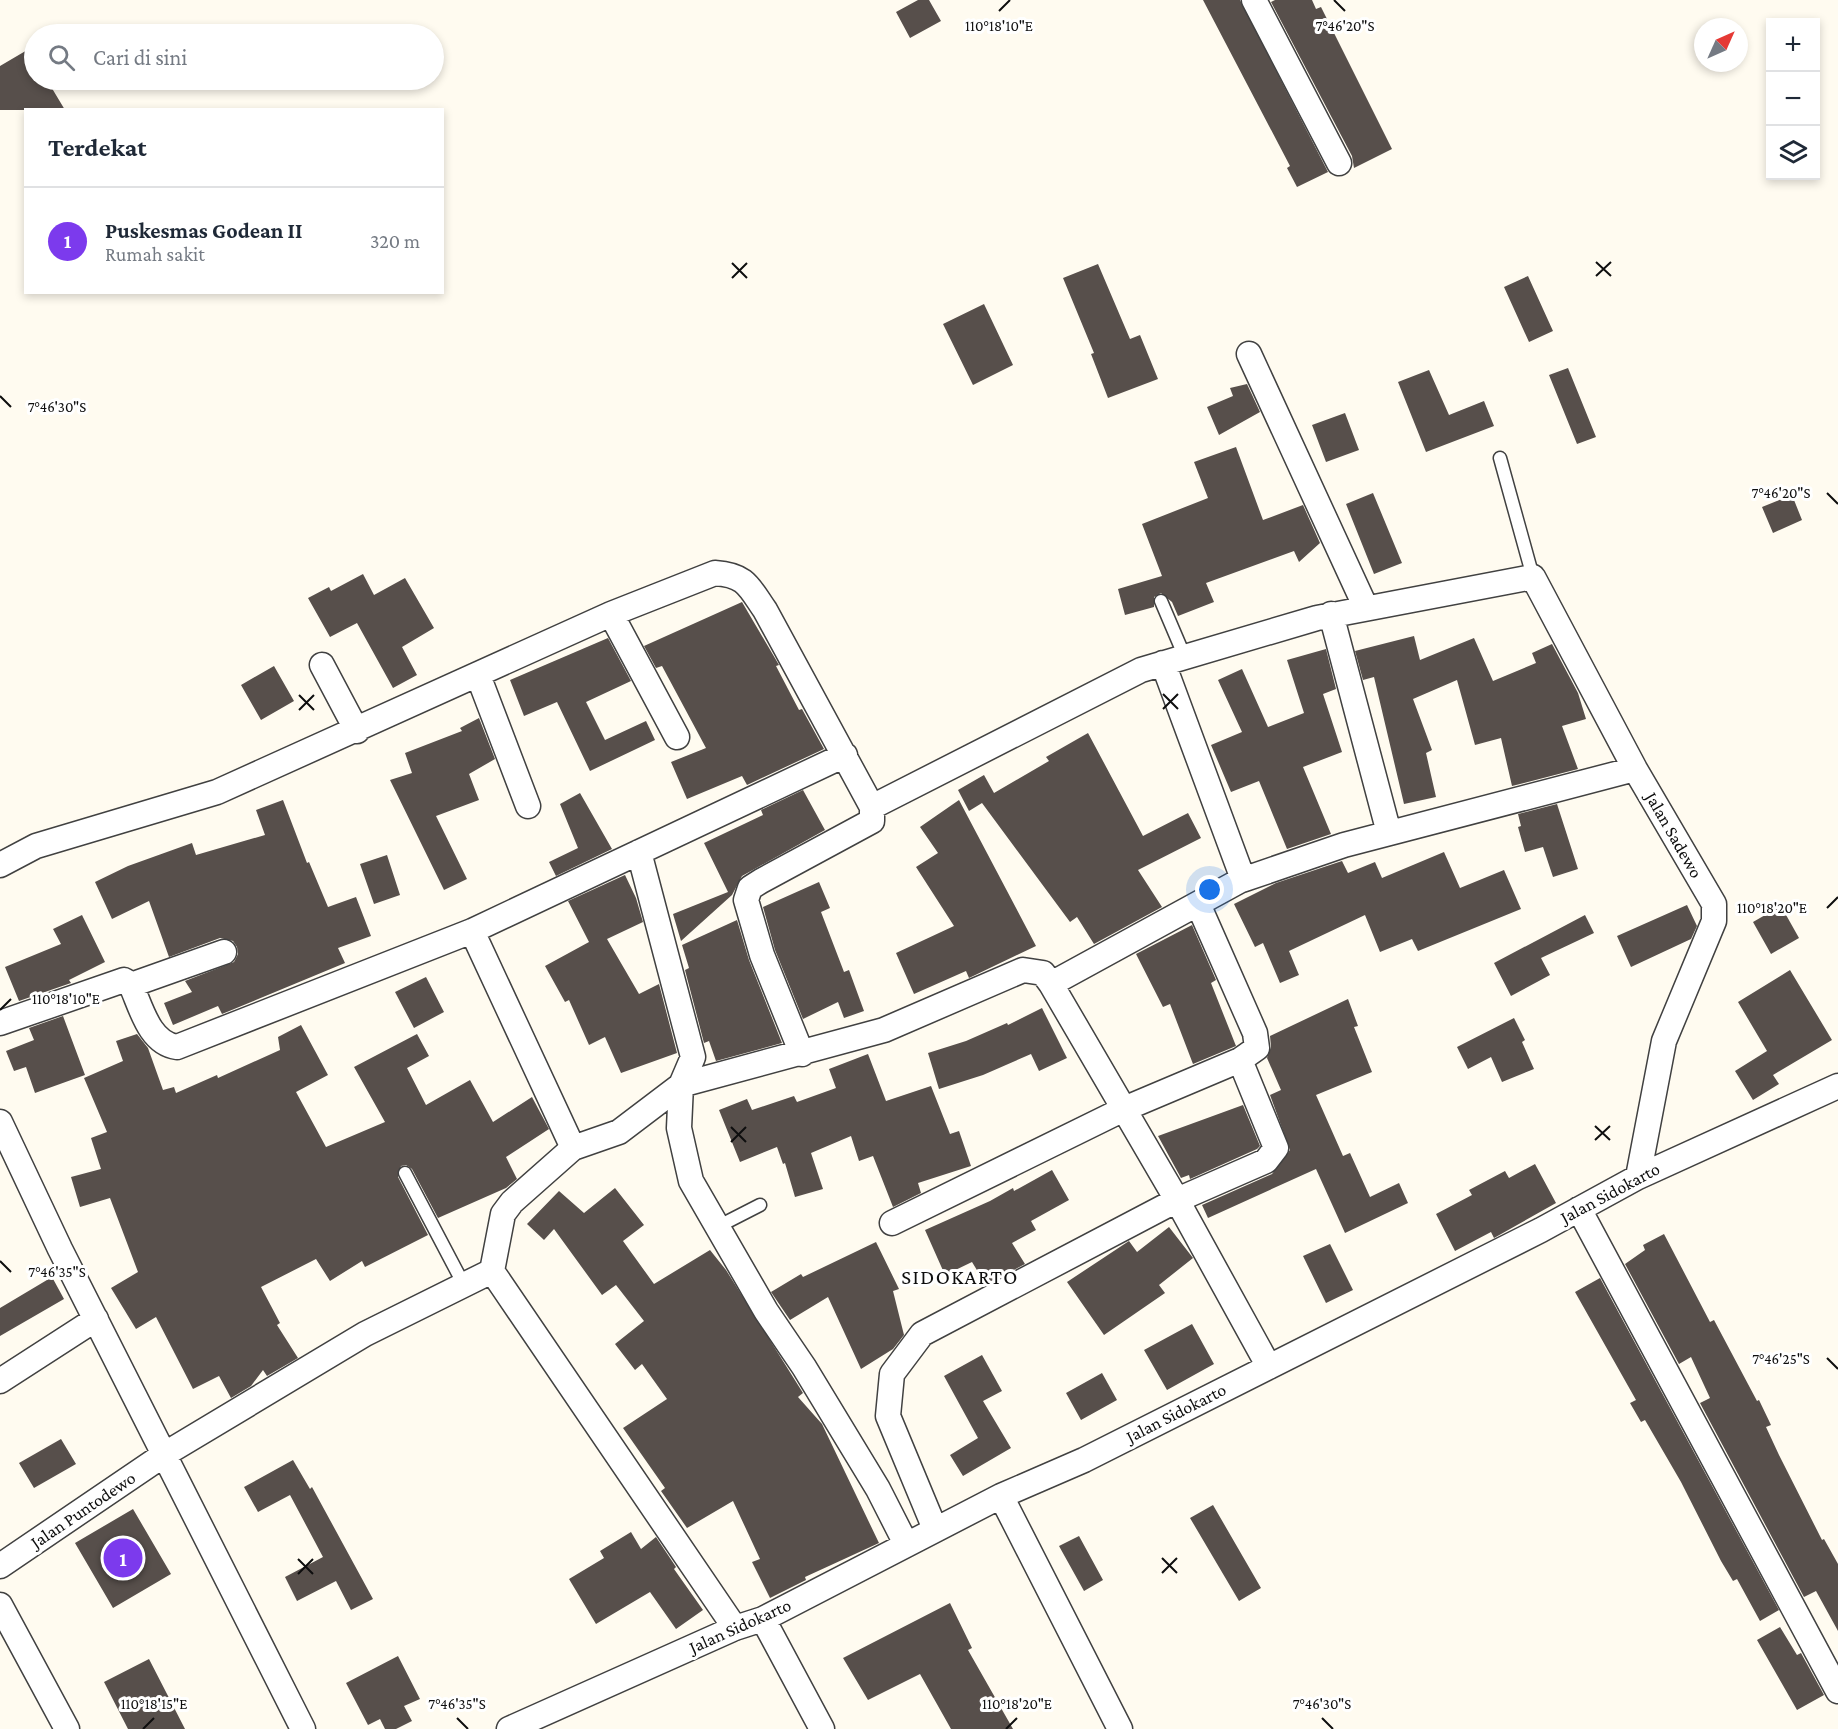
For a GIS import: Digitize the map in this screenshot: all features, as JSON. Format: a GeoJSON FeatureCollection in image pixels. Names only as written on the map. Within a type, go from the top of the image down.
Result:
{"type":"FeatureCollection","features":[{"type":"Feature","properties":{"kind":"street"},"geometry":{"type":"LineString","coordinates":[[1254,0],[1339,163]]}},
{"type":"Feature","properties":{"kind":"street"},"geometry":{"type":"LineString","coordinates":[[1249,354],[1366,608]]}},
{"type":"Feature","properties":{"kind":"street"},"geometry":{"type":"LineString","coordinates":[[0,865],[36,846],[217,792],[357,731],[612,614],[715,573],[733,574],[746,582],[765,610],[872,807],[872,822],[756,884],[750,888],[746,900],[762,955],[802,1054]]}},
{"type":"Feature","properties":{"kind":"street"},"geometry":{"type":"LineString","coordinates":[[872,807],[1141,670],[1332,614],[1533,577]]}},
{"type":"Feature","properties":{"kind":"street","name":"Jalan Sadewo"},"geometry":{"type":"LineString","coordinates":[[1533,577],[1635,769],[1714,904],[1714,921],[1664,1041],[1638,1177]]}},
{"type":"Feature","properties":{"kind":"street"},"geometry":{"type":"LineString","coordinates":[[612,614],[677,737]]}},
{"type":"Feature","properties":{"kind":"street"},"geometry":{"type":"LineString","coordinates":[[1332,614],[1389,833]]}},
{"type":"Feature","properties":{"kind":"street"},"geometry":{"type":"LineString","coordinates":[[1173,659],[1242,880]]}},
{"type":"Feature","properties":{"kind":"street"},"geometry":{"type":"LineString","coordinates":[[322,665],[357,731]]}},
{"type":"Feature","properties":{"kind":"street"},"geometry":{"type":"LineString","coordinates":[[478,675],[528,806]]}},
{"type":"Feature","properties":{"kind":"street"},"geometry":{"type":"LineString","coordinates":[[0,1023],[124,981],[131,985],[155,1037],[168,1046],[177,1047],[472,931],[844,755]]}},
{"type":"Feature","properties":{"kind":"street"},"geometry":{"type":"LineString","coordinates":[[1051,984],[1242,880],[1344,845],[1635,769]]}},
{"type":"Feature","properties":{"kind":"street"},"geometry":{"type":"LineString","coordinates":[[639,852],[693,1057],[681,1084],[679,1128],[691,1181],[766,1311],[804,1367],[878,1489],[906,1544]]}},
{"type":"Feature","properties":{"kind":"street"},"geometry":{"type":"LineString","coordinates":[[892,1223],[1124,1108],[1240,1060],[1257,1048],[1255,1033],[1198,904]]}},
{"type":"Feature","properties":{"kind":"street"},"geometry":{"type":"LineString","coordinates":[[472,931],[573,1148]]}},
{"type":"Feature","properties":{"kind":"street"},"geometry":{"type":"LineString","coordinates":[[131,985],[224,952]]}},
{"type":"Feature","properties":{"kind":"street"},"geometry":{"type":"LineString","coordinates":[[735,1628],[492,1271],[503,1215],[512,1202],[573,1148],[619,1132],[681,1084],[802,1054],[884,1030],[1023,970],[1043,973],[1177,1200],[1269,1367]]}},
{"type":"Feature","properties":{"kind":"street"},"geometry":{"type":"LineString","coordinates":[[935,1529],[888,1416],[892,1374],[922,1334],[1177,1200],[1266,1161],[1276,1148],[1240,1060]]}},
{"type":"Feature","properties":{"kind":"street","name":"Jalan Sidokarto"},"geometry":{"type":"LineString","coordinates":[[509,1729],[735,1628],[763,1619],[1001,1496],[1084,1460],[1269,1367],[1638,1177],[1838,1086]]}},
{"type":"Feature","properties":{"kind":"street"},"geometry":{"type":"LineString","coordinates":[[0,1122],[96,1319],[303,1729]]}},
{"type":"Feature","properties":{"kind":"street"},"geometry":{"type":"LineString","coordinates":[[1579,1209],[1838,1691]]}},
{"type":"Feature","properties":{"kind":"street","name":"Jalan Puntodewo"},"geometry":{"type":"LineString","coordinates":[[0,1566],[165,1454],[365,1334],[492,1271]]}},
{"type":"Feature","properties":{"kind":"street"},"geometry":{"type":"LineString","coordinates":[[0,1382],[96,1319]]}},
{"type":"Feature","properties":{"kind":"street"},"geometry":{"type":"LineString","coordinates":[[1001,1496],[1120,1729]]}},
{"type":"Feature","properties":{"kind":"street"},"geometry":{"type":"LineString","coordinates":[[0,1605],[67,1729]]}},
{"type":"Feature","properties":{"kind":"street"},"geometry":{"type":"LineString","coordinates":[[763,1619],[822,1729]]}},
{"type":"Feature","properties":{"kind":"lane"},"geometry":{"type":"LineString","coordinates":[[1500,458],[1533,577]]}},
{"type":"Feature","properties":{"kind":"lane"},"geometry":{"type":"LineString","coordinates":[[1161,601],[1173,659]]}},
{"type":"Feature","properties":{"kind":"lane"},"geometry":{"type":"LineString","coordinates":[[405,1173],[464,1285]]}},
{"type":"Feature","properties":{"kind":"lane"},"geometry":{"type":"LineString","coordinates":[[717,1227],[760,1205]]}},
{"type":"Feature","properties":{"kind":"building"},"geometry":{"type":"Polygon","coordinates":[[[918,0],[929,0],[941,21],[910,38],[896,12],[918,0]]]}},
{"type":"Feature","properties":{"kind":"building"},"geometry":{"type":"Polygon","coordinates":[[[1203,0],[1240,0],[1328,172],[1297,187],[1287,168],[1290,166],[1203,0]]]}},
{"type":"Feature","properties":{"kind":"building"},"geometry":{"type":"Polygon","coordinates":[[[1275,0],[1312,0],[1316,9],[1321,7],[1392,149],[1354,168],[1352,156],[1271,2],[1275,0]]]}},
{"type":"Feature","properties":{"kind":"building"},"geometry":{"type":"Polygon","coordinates":[[[24,52],[24,90],[53,90],[64,108],[0,110],[0,66],[24,52]]]}},
{"type":"Feature","properties":{"kind":"building"},"geometry":{"type":"Polygon","coordinates":[[[1098,264],[1130,339],[1140,335],[1158,379],[1108,398],[1091,354],[1094,353],[1063,278],[1098,264]]]}},
{"type":"Feature","properties":{"kind":"building"},"geometry":{"type":"Polygon","coordinates":[[[1528,276],[1553,331],[1529,342],[1504,287],[1528,276]]]}},
{"type":"Feature","properties":{"kind":"building"},"geometry":{"type":"Polygon","coordinates":[[[984,304],[1013,365],[973,385],[943,324],[984,304]]]}},
{"type":"Feature","properties":{"kind":"building"},"geometry":{"type":"Polygon","coordinates":[[[1568,368],[1596,437],[1577,444],[1549,375],[1568,368]]]}},
{"type":"Feature","properties":{"kind":"building"},"geometry":{"type":"Polygon","coordinates":[[[1429,370],[1449,415],[1484,401],[1494,426],[1426,452],[1398,382],[1429,370]]]}},
{"type":"Feature","properties":{"kind":"building"},"geometry":{"type":"Polygon","coordinates":[[[1247,384],[1260,412],[1219,435],[1207,407],[1233,396],[1230,388],[1247,384]]]}},
{"type":"Feature","properties":{"kind":"building"},"geometry":{"type":"Polygon","coordinates":[[[1345,413],[1359,450],[1326,462],[1312,425],[1345,413]]]}},
{"type":"Feature","properties":{"kind":"building"},"geometry":{"type":"Polygon","coordinates":[[[1236,447],[1263,520],[1303,505],[1320,543],[1299,562],[1294,551],[1206,583],[1214,602],[1178,616],[1172,602],[1161,593],[1154,597],[1154,607],[1125,615],[1118,589],[1162,576],[1142,524],[1208,498],[1194,462],[1236,447]]]}},
{"type":"Feature","properties":{"kind":"building"},"geometry":{"type":"Polygon","coordinates":[[[1373,493],[1402,563],[1374,574],[1346,504],[1373,493]]]}},
{"type":"Feature","properties":{"kind":"building"},"geometry":{"type":"Polygon","coordinates":[[[1792,495],[1802,520],[1773,533],[1762,507],[1792,495]]]}},
{"type":"Feature","properties":{"kind":"building"},"geometry":{"type":"Polygon","coordinates":[[[363,574],[374,595],[405,578],[434,628],[402,647],[417,675],[393,688],[357,623],[330,637],[308,598],[329,587],[331,591],[363,574]]]}},
{"type":"Feature","properties":{"kind":"building"},"geometry":{"type":"Polygon","coordinates":[[[742,602],[779,665],[776,666],[799,710],[802,709],[824,749],[747,785],[742,776],[687,799],[671,762],[706,748],[662,666],[656,668],[644,646],[742,602]]]}},
{"type":"Feature","properties":{"kind":"building"},"geometry":{"type":"Polygon","coordinates":[[[1414,636],[1420,660],[1474,638],[1493,681],[1536,663],[1532,653],[1552,644],[1578,693],[1586,719],[1562,726],[1578,769],[1512,786],[1501,738],[1475,745],[1457,680],[1413,699],[1432,750],[1426,753],[1436,797],[1404,804],[1374,677],[1363,680],[1355,651],[1414,636]]]}},
{"type":"Feature","properties":{"kind":"building"},"geometry":{"type":"Polygon","coordinates":[[[608,638],[631,681],[586,702],[605,740],[646,721],[655,740],[590,771],[557,702],[524,716],[510,680],[608,638]]]}},
{"type":"Feature","properties":{"kind":"building"},"geometry":{"type":"Polygon","coordinates":[[[1326,649],[1336,689],[1323,694],[1342,752],[1303,767],[1331,834],[1287,849],[1259,781],[1231,792],[1211,745],[1242,732],[1218,680],[1242,669],[1268,727],[1304,713],[1287,660],[1326,649]]]}},
{"type":"Feature","properties":{"kind":"building"},"geometry":{"type":"Polygon","coordinates":[[[274,666],[294,701],[261,720],[241,685],[274,666]]]}},
{"type":"Feature","properties":{"kind":"building"},"geometry":{"type":"Polygon","coordinates":[[[479,718],[495,759],[469,774],[479,800],[436,816],[467,879],[444,890],[390,780],[412,773],[405,753],[462,731],[460,728],[479,718]]]}},
{"type":"Feature","properties":{"kind":"building"},"geometry":{"type":"Polygon","coordinates":[[[1088,733],[1143,836],[1188,813],[1201,838],[1138,870],[1162,907],[1094,944],[1077,917],[1070,922],[982,803],[969,811],[958,790],[984,775],[994,793],[1049,761],[1046,757],[1088,733]]]}},
{"type":"Feature","properties":{"kind":"building"},"geometry":{"type":"Polygon","coordinates":[[[803,790],[825,830],[742,876],[732,895],[681,941],[673,914],[728,892],[704,843],[763,815],[761,810],[803,790]]]}},
{"type":"Feature","properties":{"kind":"building"},"geometry":{"type":"Polygon","coordinates":[[[580,793],[612,849],[556,876],[549,862],[578,848],[560,804],[580,793]]]}},
{"type":"Feature","properties":{"kind":"building"},"geometry":{"type":"Polygon","coordinates":[[[283,800],[307,863],[309,862],[328,907],[356,897],[371,936],[338,948],[345,963],[222,1014],[218,1006],[173,1025],[164,1003],[192,992],[185,981],[234,962],[238,954],[237,947],[233,941],[220,938],[169,957],[149,901],[112,919],[95,882],[128,866],[192,843],[196,855],[265,835],[256,810],[283,800]]]}},
{"type":"Feature","properties":{"kind":"building"},"geometry":{"type":"Polygon","coordinates":[[[959,800],[1036,946],[969,978],[966,971],[914,994],[896,953],[954,926],[916,867],[938,853],[920,827],[959,800]]]}},
{"type":"Feature","properties":{"kind":"building"},"geometry":{"type":"Polygon","coordinates":[[[1557,804],[1578,869],[1553,877],[1543,847],[1525,852],[1518,827],[1521,826],[1518,814],[1557,804]]]}},
{"type":"Feature","properties":{"kind":"building"},"geometry":{"type":"Polygon","coordinates":[[[1444,852],[1460,888],[1504,870],[1521,909],[1418,951],[1412,939],[1380,952],[1365,915],[1289,951],[1299,975],[1280,983],[1263,943],[1255,947],[1234,904],[1276,883],[1342,861],[1348,873],[1375,862],[1382,878],[1444,852]]]}},
{"type":"Feature","properties":{"kind":"building"},"geometry":{"type":"Polygon","coordinates":[[[387,855],[400,895],[374,904],[360,864],[387,855]]]}},
{"type":"Feature","properties":{"kind":"building"},"geometry":{"type":"Polygon","coordinates":[[[625,875],[636,898],[643,922],[607,939],[639,994],[659,984],[677,1053],[621,1073],[605,1037],[589,1045],[569,1000],[565,1002],[545,966],[589,942],[568,901],[625,875]]]}},
{"type":"Feature","properties":{"kind":"building"},"geometry":{"type":"Polygon","coordinates":[[[819,882],[830,908],[821,912],[844,972],[849,970],[864,1011],[844,1018],[838,1002],[803,1019],[775,950],[763,907],[819,882]]]}},
{"type":"Feature","properties":{"kind":"building"},"geometry":{"type":"Polygon","coordinates":[[[1687,905],[1697,926],[1691,939],[1631,967],[1617,936],[1687,905]]]}},
{"type":"Feature","properties":{"kind":"building"},"geometry":{"type":"Polygon","coordinates":[[[1781,906],[1799,938],[1771,954],[1753,922],[1781,906]]]}},
{"type":"Feature","properties":{"kind":"building"},"geometry":{"type":"Polygon","coordinates":[[[82,915],[105,962],[69,980],[71,983],[19,1001],[5,967],[61,944],[53,929],[82,915]]]}},
{"type":"Feature","properties":{"kind":"building"},"geometry":{"type":"Polygon","coordinates":[[[1585,915],[1594,933],[1541,958],[1550,975],[1511,996],[1494,963],[1585,915]]]}},
{"type":"Feature","properties":{"kind":"building"},"geometry":{"type":"Polygon","coordinates":[[[737,920],[749,960],[782,1043],[716,1061],[709,1041],[704,1043],[685,970],[689,968],[682,945],[737,920]]]}},
{"type":"Feature","properties":{"kind":"building"},"geometry":{"type":"Polygon","coordinates":[[[1192,925],[1216,980],[1211,983],[1236,1046],[1193,1064],[1170,1004],[1163,1007],[1136,954],[1192,925]]]}},
{"type":"Feature","properties":{"kind":"building"},"geometry":{"type":"Polygon","coordinates":[[[1790,970],[1832,1040],[1773,1075],[1779,1084],[1753,1100],[1735,1071],[1767,1051],[1738,1002],[1790,970]]]}},
{"type":"Feature","properties":{"kind":"building"},"geometry":{"type":"Polygon","coordinates":[[[426,977],[444,1012],[414,1028],[395,992],[426,977]]]}},
{"type":"Feature","properties":{"kind":"building"},"geometry":{"type":"Polygon","coordinates":[[[1348,999],[1358,1026],[1354,1027],[1372,1072],[1316,1095],[1343,1156],[1350,1153],[1370,1197],[1399,1183],[1408,1203],[1345,1233],[1316,1169],[1208,1218],[1202,1205],[1272,1174],[1290,1150],[1270,1095],[1281,1090],[1267,1058],[1271,1047],[1270,1036],[1348,999]]]}},
{"type":"Feature","properties":{"kind":"building"},"geometry":{"type":"Polygon","coordinates":[[[1042,1008],[1067,1058],[1039,1071],[1031,1054],[983,1075],[939,1089],[928,1053],[966,1041],[1007,1023],[1008,1025],[1042,1008]]]}},
{"type":"Feature","properties":{"kind":"building"},"geometry":{"type":"Polygon","coordinates":[[[63,1016],[85,1075],[35,1093],[26,1067],[14,1071],[6,1051],[34,1040],[29,1028],[63,1016]]]}},
{"type":"Feature","properties":{"kind":"building"},"geometry":{"type":"Polygon","coordinates":[[[1514,1018],[1525,1040],[1522,1042],[1534,1069],[1502,1082],[1491,1057],[1468,1069],[1457,1047],[1514,1018]]]}},
{"type":"Feature","properties":{"kind":"building"},"geometry":{"type":"Polygon","coordinates":[[[301,1025],[328,1075],[296,1092],[326,1147],[385,1122],[354,1067],[417,1034],[429,1056],[407,1068],[426,1105],[470,1080],[493,1122],[532,1097],[549,1129],[506,1157],[517,1179],[506,1188],[438,1218],[412,1169],[406,1165],[401,1166],[398,1177],[428,1235],[365,1267],[362,1261],[330,1281],[316,1259],[261,1287],[280,1323],[277,1325],[298,1358],[267,1376],[263,1370],[251,1386],[231,1398],[219,1376],[193,1389],[156,1317],[136,1329],[111,1288],[138,1272],[110,1198],[80,1207],[71,1177],[101,1169],[91,1138],[107,1132],[84,1078],[123,1061],[116,1041],[137,1034],[148,1048],[163,1090],[174,1087],[176,1093],[217,1075],[218,1078],[280,1050],[278,1037],[301,1025]]]}},
{"type":"Feature","properties":{"kind":"building"},"geometry":{"type":"Polygon","coordinates":[[[868,1054],[886,1101],[931,1086],[950,1134],[959,1131],[971,1166],[918,1183],[921,1193],[893,1207],[873,1156],[859,1161],[851,1136],[811,1153],[823,1189],[795,1197],[785,1163],[783,1164],[777,1147],[740,1162],[719,1110],[747,1099],[752,1110],[794,1096],[797,1102],[836,1088],[829,1069],[868,1054]]]}},
{"type":"Feature","properties":{"kind":"building"},"geometry":{"type":"Polygon","coordinates":[[[1243,1105],[1260,1146],[1190,1179],[1189,1175],[1181,1178],[1158,1136],[1243,1105]]]}},
{"type":"Feature","properties":{"kind":"building"},"geometry":{"type":"Polygon","coordinates":[[[1535,1164],[1556,1203],[1494,1238],[1491,1232],[1455,1251],[1436,1214],[1472,1195],[1469,1190],[1505,1171],[1509,1178],[1535,1164]]]}},
{"type":"Feature","properties":{"kind":"building"},"geometry":{"type":"Polygon","coordinates":[[[1052,1170],[1069,1200],[1031,1221],[1036,1230],[1012,1243],[1025,1264],[986,1285],[972,1262],[945,1275],[925,1230],[990,1201],[1013,1188],[1014,1191],[1052,1170]]]}},
{"type":"Feature","properties":{"kind":"building"},"geometry":{"type":"Polygon","coordinates":[[[615,1188],[644,1225],[623,1241],[654,1284],[710,1250],[726,1270],[803,1393],[798,1397],[822,1424],[879,1543],[805,1577],[806,1580],[770,1598],[752,1562],[760,1559],[733,1501],[687,1528],[661,1491],[665,1488],[623,1428],[667,1399],[642,1364],[635,1370],[615,1344],[644,1321],[616,1285],[602,1295],[554,1229],[544,1240],[527,1224],[559,1191],[584,1213],[615,1188]]]}},
{"type":"Feature","properties":{"kind":"building"},"geometry":{"type":"Polygon","coordinates":[[[1169,1227],[1193,1258],[1159,1285],[1165,1293],[1104,1335],[1067,1282],[1129,1241],[1137,1252],[1169,1227]]]}},
{"type":"Feature","properties":{"kind":"building"},"geometry":{"type":"Polygon","coordinates":[[[1664,1234],[1710,1322],[1714,1320],[1757,1401],[1759,1400],[1771,1425],[1766,1427],[1779,1455],[1822,1540],[1824,1539],[1838,1564],[1838,1631],[1816,1591],[1804,1597],[1700,1403],[1710,1398],[1691,1357],[1679,1364],[1625,1264],[1645,1250],[1643,1245],[1664,1234]]]}},
{"type":"Feature","properties":{"kind":"building"},"geometry":{"type":"Polygon","coordinates":[[[876,1242],[899,1289],[893,1291],[904,1335],[893,1349],[861,1369],[828,1297],[790,1320],[771,1292],[801,1274],[803,1277],[876,1242]]]}},
{"type":"Feature","properties":{"kind":"building"},"geometry":{"type":"Polygon","coordinates":[[[1330,1244],[1353,1290],[1326,1303],[1303,1256],[1330,1244]]]}},
{"type":"Feature","properties":{"kind":"building"},"geometry":{"type":"Polygon","coordinates":[[[52,1277],[64,1299],[0,1336],[0,1308],[52,1277]]]}},
{"type":"Feature","properties":{"kind":"building"},"geometry":{"type":"Polygon","coordinates":[[[1600,1278],[1779,1610],[1760,1621],[1737,1579],[1733,1581],[1721,1561],[1681,1482],[1645,1420],[1641,1422],[1630,1403],[1636,1400],[1575,1292],[1600,1278]]]}},
{"type":"Feature","properties":{"kind":"building"},"geometry":{"type":"Polygon","coordinates":[[[1192,1324],[1214,1364],[1167,1390],[1144,1350],[1192,1324]]]}},
{"type":"Feature","properties":{"kind":"building"},"geometry":{"type":"Polygon","coordinates":[[[982,1355],[1002,1391],[983,1401],[1011,1448],[963,1476],[950,1455],[978,1438],[944,1376],[982,1355]]]}},
{"type":"Feature","properties":{"kind":"building"},"geometry":{"type":"Polygon","coordinates":[[[1102,1373],[1117,1400],[1081,1420],[1066,1393],[1102,1373]]]}},
{"type":"Feature","properties":{"kind":"building"},"geometry":{"type":"Polygon","coordinates":[[[61,1439],[76,1464],[34,1488],[19,1463],[61,1439]]]}},
{"type":"Feature","properties":{"kind":"building"},"geometry":{"type":"Polygon","coordinates":[[[293,1460],[310,1489],[312,1487],[373,1599],[351,1610],[336,1581],[297,1601],[285,1577],[323,1557],[290,1495],[258,1512],[244,1487],[293,1460]]]}},
{"type":"Feature","properties":{"kind":"building"},"geometry":{"type":"Polygon","coordinates":[[[1213,1505],[1261,1588],[1239,1601],[1190,1518],[1213,1505]]]}},
{"type":"Feature","properties":{"kind":"building"},"geometry":{"type":"Polygon","coordinates":[[[133,1509],[171,1574],[113,1608],[75,1543],[133,1509]]]}},
{"type":"Feature","properties":{"kind":"building"},"geometry":{"type":"Polygon","coordinates":[[[631,1532],[641,1549],[656,1537],[676,1567],[674,1569],[703,1610],[676,1629],[650,1592],[596,1624],[569,1579],[604,1558],[600,1551],[631,1532]]]}},
{"type":"Feature","properties":{"kind":"building"},"geometry":{"type":"Polygon","coordinates":[[[1079,1536],[1103,1580],[1084,1591],[1059,1546],[1079,1536]]]}},
{"type":"Feature","properties":{"kind":"building"},"geometry":{"type":"Polygon","coordinates":[[[950,1603],[972,1648],[968,1650],[1013,1729],[951,1729],[920,1674],[868,1700],[843,1658],[950,1603]]]}},
{"type":"Feature","properties":{"kind":"building"},"geometry":{"type":"Polygon","coordinates":[[[1780,1627],[1797,1655],[1801,1653],[1824,1695],[1797,1710],[1757,1640],[1780,1627]]]}},
{"type":"Feature","properties":{"kind":"building"},"geometry":{"type":"Polygon","coordinates":[[[398,1656],[420,1699],[404,1706],[412,1721],[396,1729],[385,1729],[380,1719],[368,1725],[346,1683],[398,1656]]]}},
{"type":"Feature","properties":{"kind":"building"},"geometry":{"type":"Polygon","coordinates":[[[149,1659],[185,1729],[128,1729],[104,1682],[149,1659]]]}},
{"type":"Feature","properties":{"kind":"place","name":"Puskesmas Godean II"},"geometry":{"type":"Point","coordinates":[123,1558]}},
{"type":"Feature","properties":{"kind":"district","name":"SIDOKARTO"},"geometry":{"type":"Point","coordinates":[960,1277]}}]}
